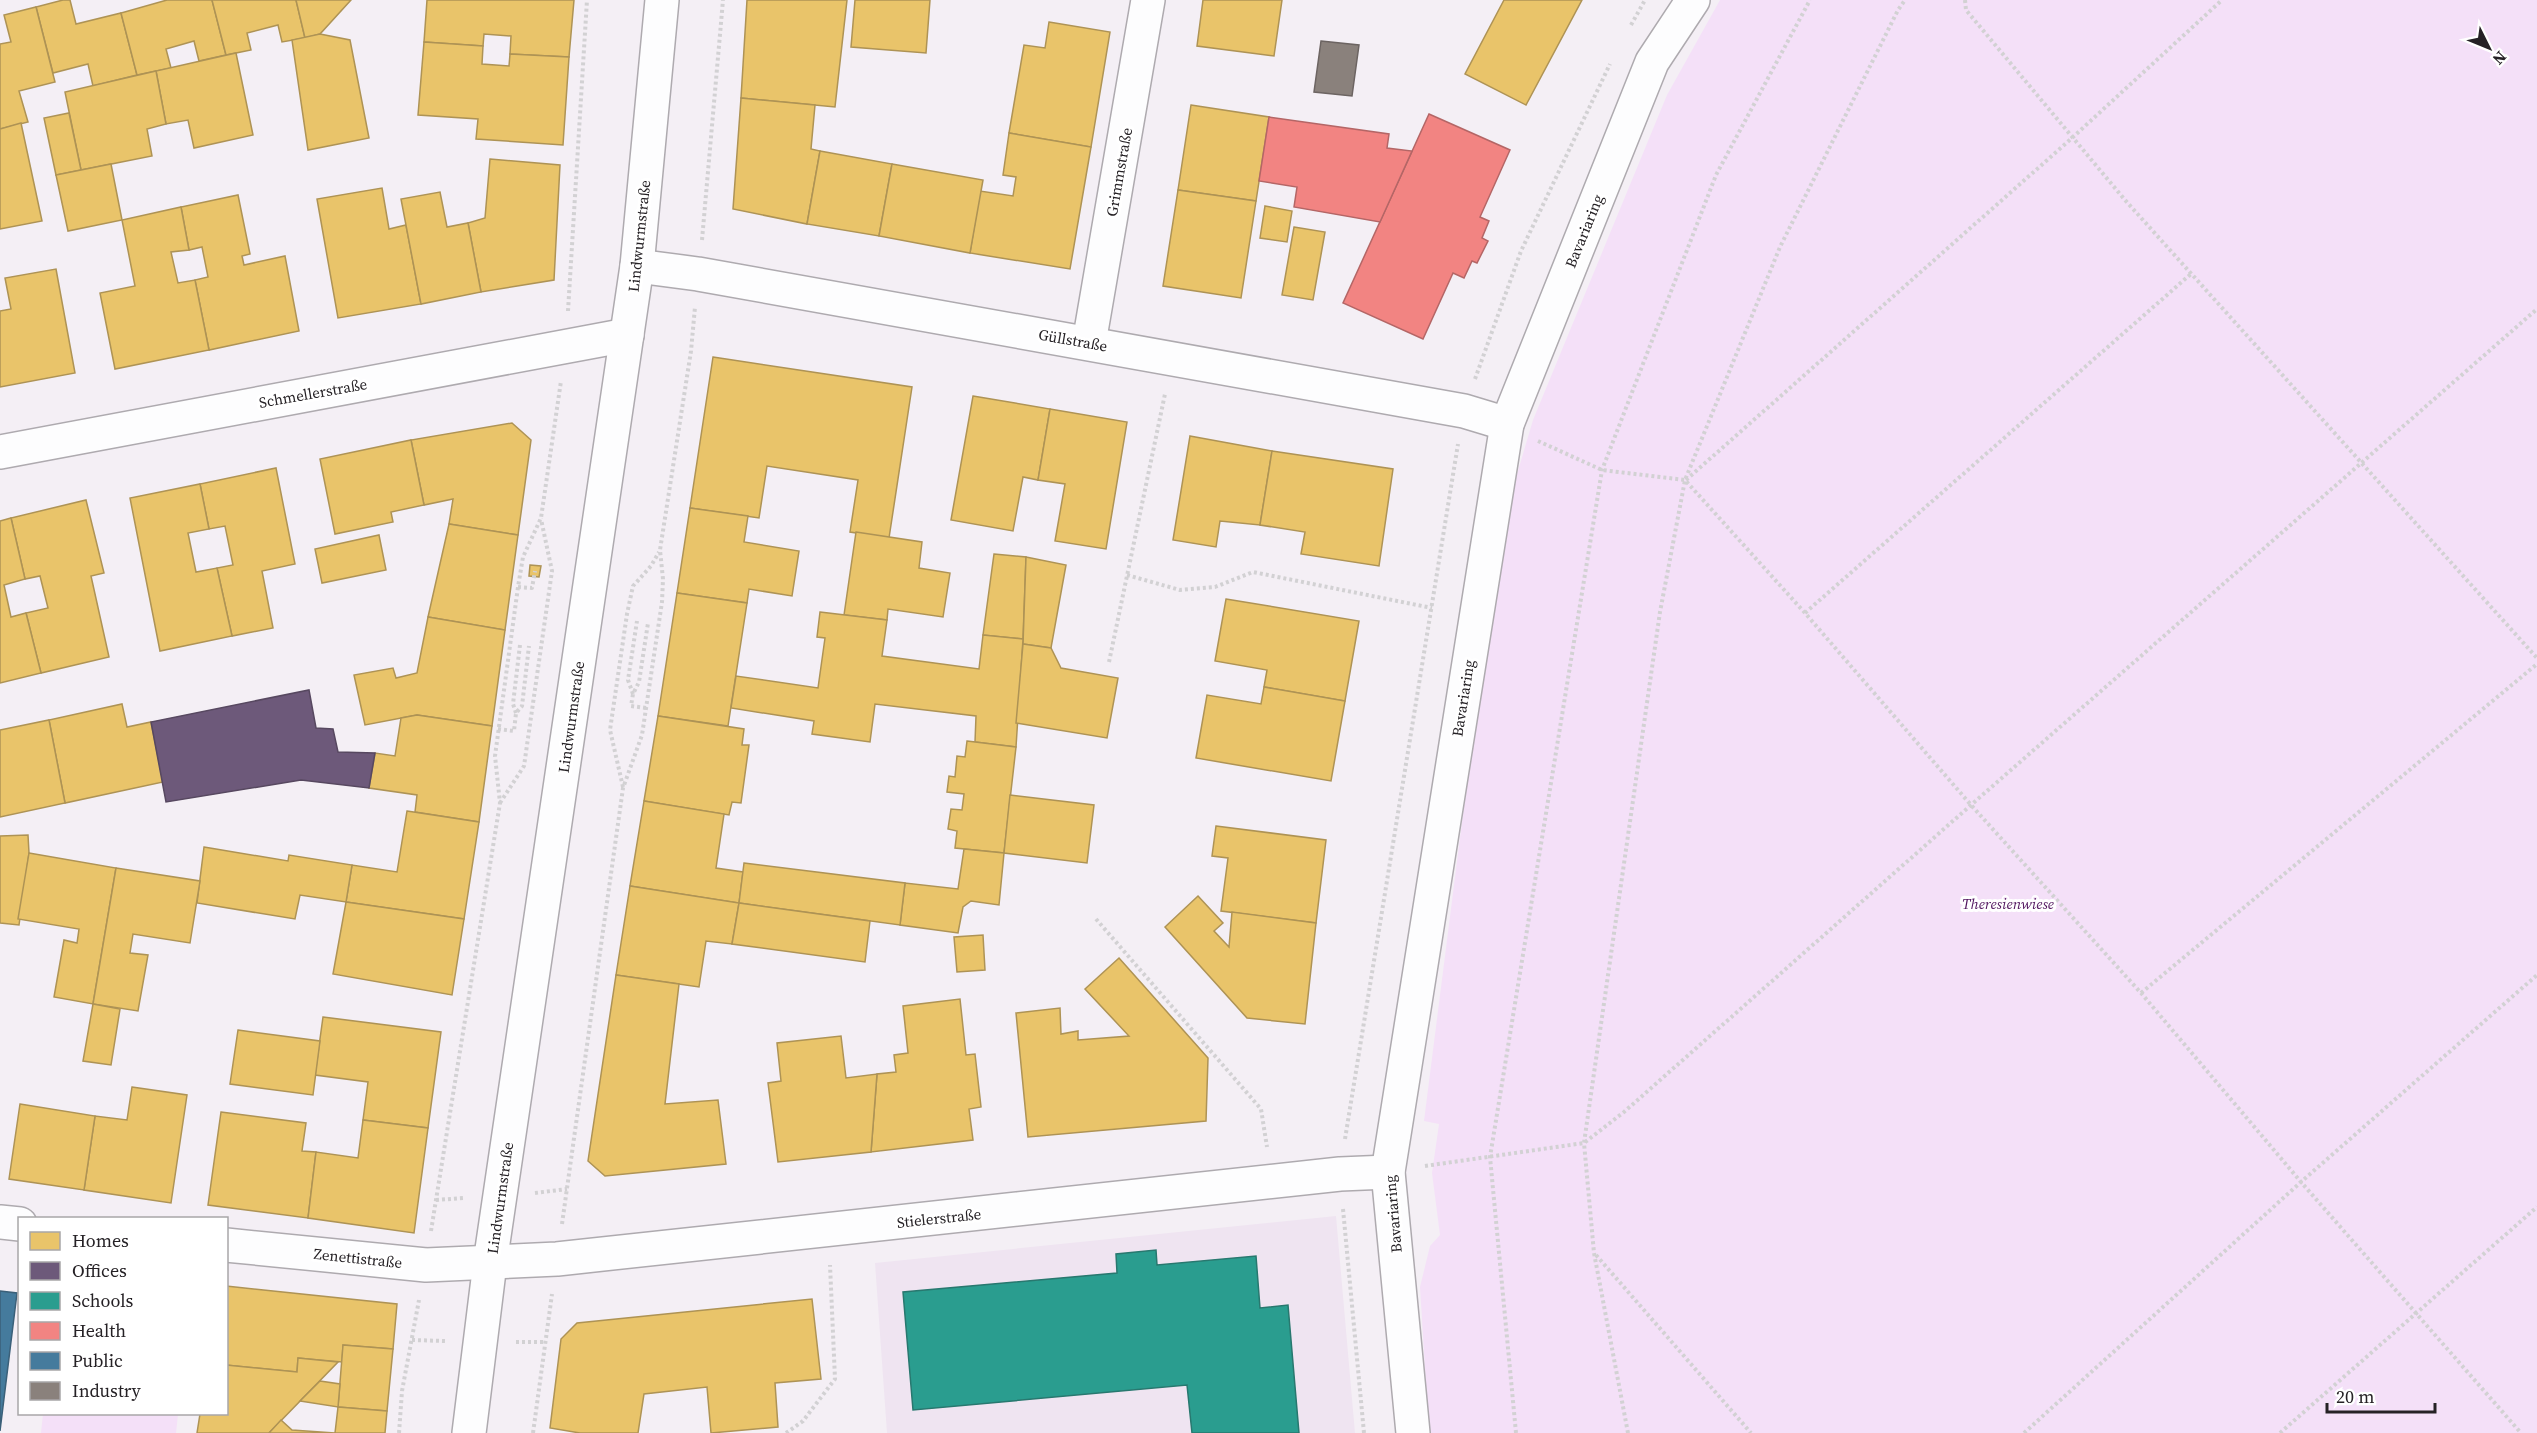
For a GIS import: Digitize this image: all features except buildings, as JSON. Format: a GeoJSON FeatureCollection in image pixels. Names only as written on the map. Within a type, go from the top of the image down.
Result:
{"type":"FeatureCollection","features":[{"type":"Feature","properties":{"kind":"street","name":"Lindwurmstraße"},"geometry":{"type":"LineString","coordinates":[[469,1433],[490,1263],[637,267],[662,0]]}},
{"type":"Feature","properties":{"kind":"street","name":"Grimmstraße"},"geometry":{"type":"LineString","coordinates":[[1089,343],[1148,0]]}},
{"type":"Feature","properties":{"kind":"street","name":"Bavariaring"},"geometry":{"type":"LineString","coordinates":[[1413,1433],[1388,1172],[1507,424],[1652,62],[1693,0]]}},
{"type":"Feature","properties":{"kind":"street","name":"Güllstraße"},"geometry":{"type":"LineString","coordinates":[[637,267],[698,274],[1089,343],[1464,411],[1507,424]]}},
{"type":"Feature","properties":{"kind":"street","name":"Schmellerstraße"},"geometry":{"type":"LineString","coordinates":[[0,452],[627,335]]}},
{"type":"Feature","properties":{"kind":"street","name":"Stielerstraße"},"geometry":{"type":"LineString","coordinates":[[490,1263],[557,1259],[1272,1182],[1388,1172]]}},
{"type":"Feature","properties":{"kind":"street"},"geometry":{"type":"LineString","coordinates":[[0,1222],[18,1224]]}},
{"type":"Feature","properties":{"kind":"street","name":"Zenettistraße"},"geometry":{"type":"LineString","coordinates":[[228,1245],[426,1265],[490,1263]]}},
{"type":"Feature","properties":{"kind":"path"},"geometry":{"type":"LineString","coordinates":[[399,1433],[402,1391],[426,1265],[500,803],[495,756],[518,587],[523,556],[541,518],[566,346],[587,0]]}},
{"type":"Feature","properties":{"kind":"path"},"geometry":{"type":"LineString","coordinates":[[533,1433],[623,788],[642,735],[662,602],[663,579],[660,550],[691,351],[723,0]]}},
{"type":"Feature","properties":{"kind":"path"},"geometry":{"type":"LineString","coordinates":[[1516,1433],[1490,1157],[1602,470],[1716,175],[1810,0]]}},
{"type":"Feature","properties":{"kind":"path"},"geometry":{"type":"LineString","coordinates":[[1628,1433],[1594,1253],[1584,1143],[1660,612],[1685,480],[1780,247],[1905,0]]}},
{"type":"Feature","properties":{"kind":"path"},"geometry":{"type":"LineString","coordinates":[[1965,0],[1966,10],[2072,138],[2537,658]]}},
{"type":"Feature","properties":{"kind":"path"},"geometry":{"type":"LineString","coordinates":[[1685,480],[2072,138],[2222,0]]}},
{"type":"Feature","properties":{"kind":"path"},"geometry":{"type":"LineString","coordinates":[[1805,614],[2192,273]]}},
{"type":"Feature","properties":{"kind":"path"},"geometry":{"type":"LineString","coordinates":[[1388,1172],[1584,1143],[1624,1112],[2537,309]]}},
{"type":"Feature","properties":{"kind":"path"},"geometry":{"type":"LineString","coordinates":[[1109,662],[1172,358]]}},
{"type":"Feature","properties":{"kind":"path"},"geometry":{"type":"LineString","coordinates":[[1507,424],[1553,449],[1602,470],[1685,480],[1971,805],[2141,993],[2301,1182],[2521,1433]]}},
{"type":"Feature","properties":{"kind":"path"},"geometry":{"type":"LineString","coordinates":[[500,803],[524,766],[552,571],[541,518]]}},
{"type":"Feature","properties":{"kind":"path"},"geometry":{"type":"LineString","coordinates":[[623,788],[610,730],[627,614],[633,586],[651,566],[660,550]]}},
{"type":"Feature","properties":{"kind":"path"},"geometry":{"type":"LineString","coordinates":[[518,587],[532,588],[535,571]]}},
{"type":"Feature","properties":{"kind":"path"},"geometry":{"type":"LineString","coordinates":[[1127,575],[1180,590],[1215,586],[1253,572],[1432,608]]}},
{"type":"Feature","properties":{"kind":"path"},"geometry":{"type":"LineString","coordinates":[[633,694],[628,680],[637,621]]}},
{"type":"Feature","properties":{"kind":"path"},"geometry":{"type":"LineString","coordinates":[[646,708],[631,706],[633,694],[639,682],[648,623]]}},
{"type":"Feature","properties":{"kind":"path"},"geometry":{"type":"LineString","coordinates":[[498,729],[514,730],[516,712],[513,705],[520,645]]}},
{"type":"Feature","properties":{"kind":"path"},"geometry":{"type":"LineString","coordinates":[[516,712],[522,706],[529,646]]}},
{"type":"Feature","properties":{"kind":"path"},"geometry":{"type":"LineString","coordinates":[[2141,993],[2537,664]]}},
{"type":"Feature","properties":{"kind":"path"},"geometry":{"type":"LineString","coordinates":[[1096,919],[1261,1109],[1272,1182]]}},
{"type":"Feature","properties":{"kind":"path"},"geometry":{"type":"LineString","coordinates":[[2024,1433],[2301,1182],[2537,975]]}},
{"type":"Feature","properties":{"kind":"path"},"geometry":{"type":"LineString","coordinates":[[2280,1433],[2537,1207]]}},
{"type":"Feature","properties":{"kind":"path"},"geometry":{"type":"LineString","coordinates":[[1594,1253],[1751,1433]]}},
{"type":"Feature","properties":{"kind":"path"},"geometry":{"type":"LineString","coordinates":[[786,1433],[803,1421],[835,1379],[831,1268]]}},
{"type":"Feature","properties":{"kind":"shaded area"},"geometry":{"type":"Polygon","coordinates":[[[1336,1216],[1355,1433],[887,1433],[875,1263],[1336,1216]]]}},
{"type":"Feature","properties":{"kind":"green space","name":"Theresienwiese"},"geometry":{"type":"Polygon","coordinates":[[[1720,0],[2537,0],[2537,1433],[1429,1433],[1420,1287],[1430,1246],[1440,1235],[1432,1173],[1439,1124],[1424,1121],[1482,665],[1512,491],[1533,420],[1667,95],[1720,0]]]}},
{"type":"Feature","properties":{"kind":"green space"},"geometry":{"type":"Polygon","coordinates":[[[43,1415],[178,1415],[176,1433],[41,1433],[43,1415]]]}}]}
